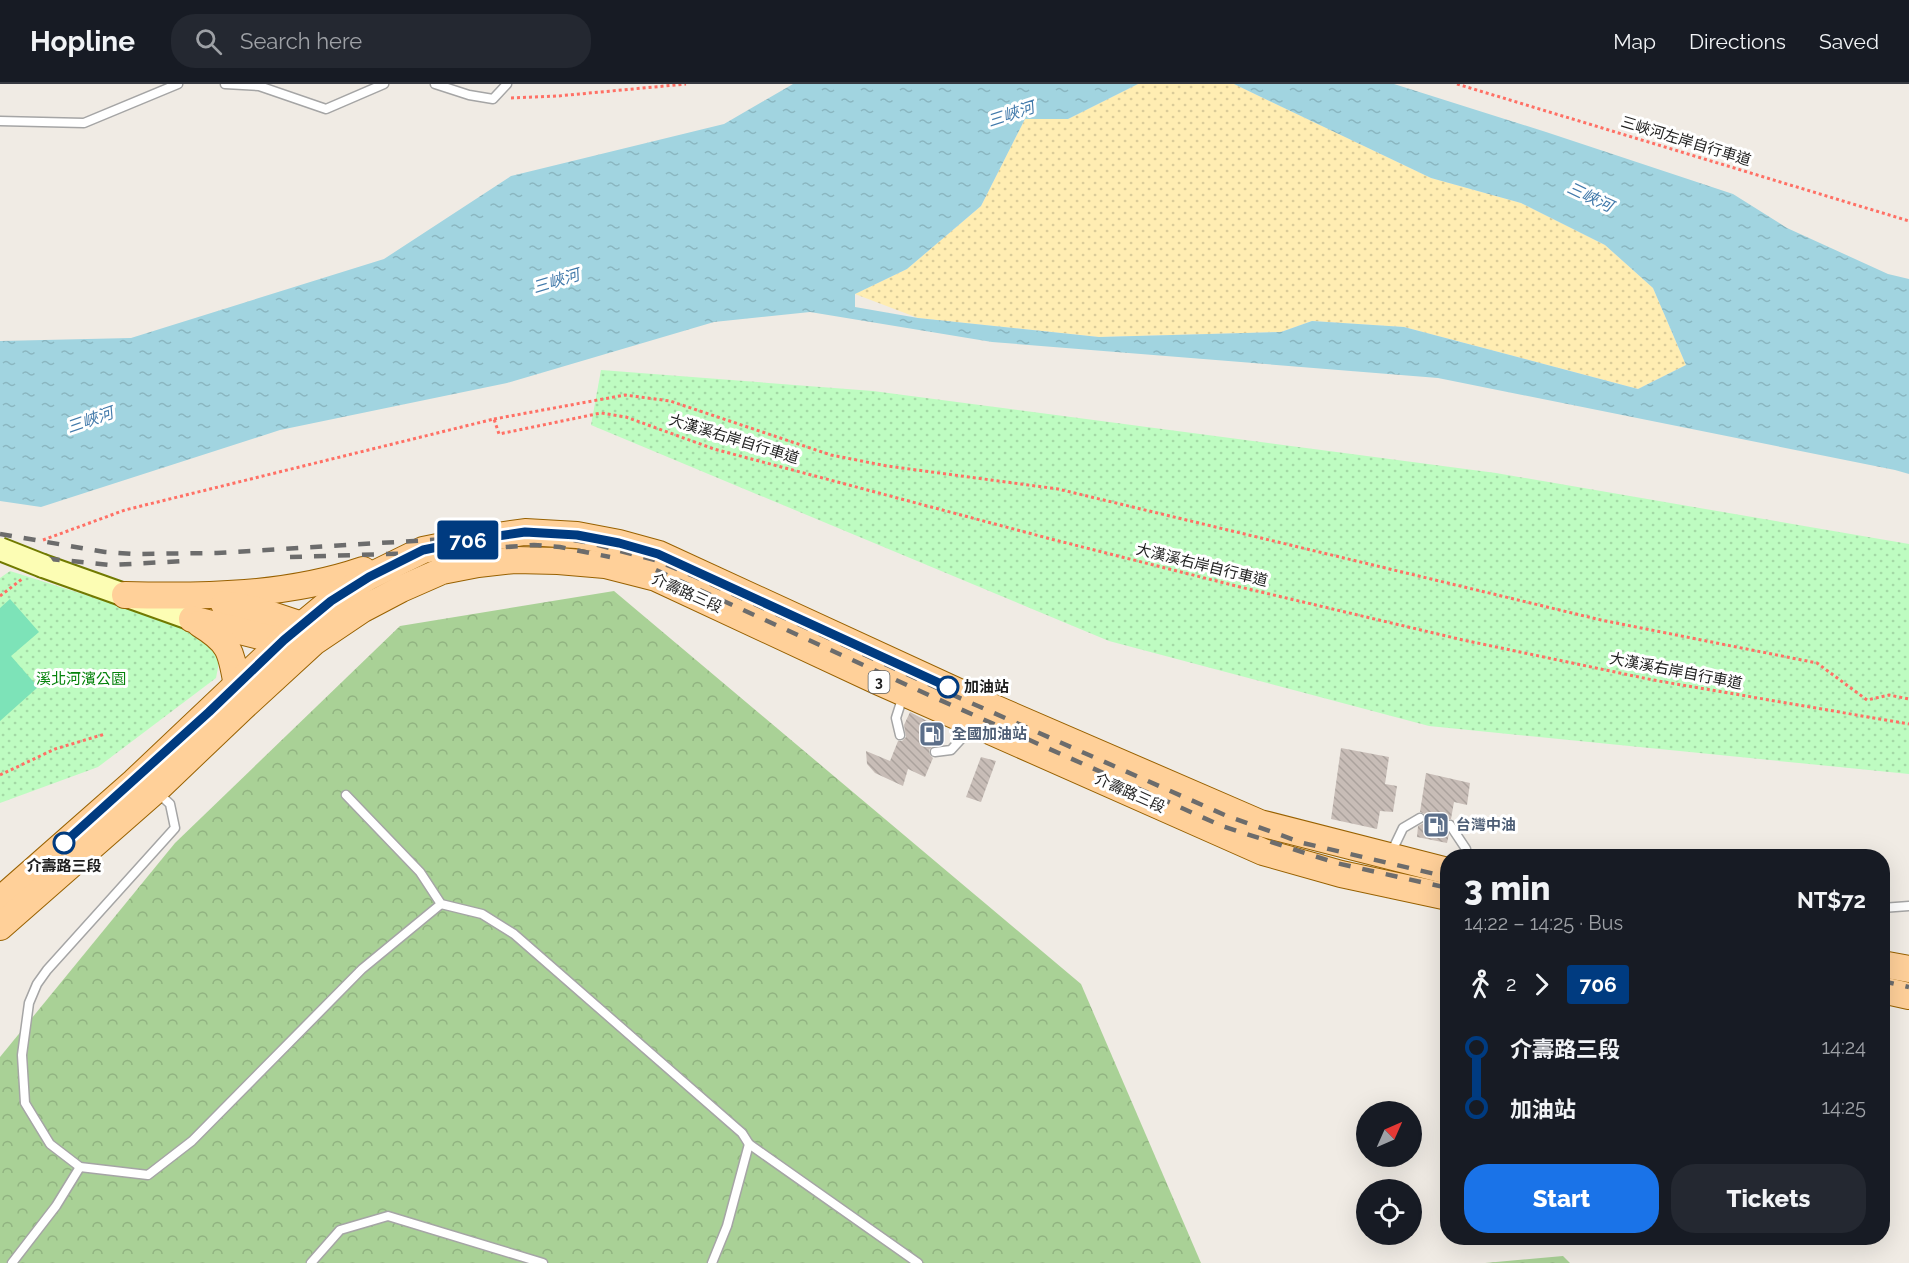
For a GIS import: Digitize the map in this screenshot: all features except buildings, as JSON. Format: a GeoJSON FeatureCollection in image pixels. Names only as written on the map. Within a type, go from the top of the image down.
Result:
{"type":"FeatureCollection","features":[{"type":"Feature","properties":{"kind":"main road","name":"介壽路三段"},"geometry":{"type":"LineString","coordinates":[[0,900],[242,708],[331,601],[369,577],[423,550],[525,532],[577,535],[619,543],[658,554],[986,704],[1341,874],[1440,895]]}},
{"type":"Feature","properties":{"kind":"main road"},"geometry":{"type":"LineString","coordinates":[[187,608],[235,594],[311,584],[344,577],[423,550]]}},
{"type":"Feature","properties":{"kind":"main road","name":"介壽路三段"},"geometry":{"type":"LineString","coordinates":[[0,927],[145,786],[237,686],[300,636],[442,571],[506,561],[558,561],[605,565],[656,578],[975,724],[1267,839],[1389,856],[1440,869]]}},
{"type":"Feature","properties":{"kind":"main road"},"geometry":{"type":"LineString","coordinates":[[125,595],[187,608],[257,610],[300,636]]}},
{"type":"Feature","properties":{"kind":"main road"},"geometry":{"type":"LineString","coordinates":[[187,608],[216,634],[231,654],[237,686]]}},
{"type":"Feature","properties":{"kind":"main road"},"geometry":{"type":"LineString","coordinates":[[1890,965],[1909,969]]}},
{"type":"Feature","properties":{"kind":"main road"},"geometry":{"type":"LineString","coordinates":[[1890,992],[1909,996]]}},
{"type":"Feature","properties":{"kind":"street"},"geometry":{"type":"LineString","coordinates":[[0,549],[125,595]]}},
{"type":"Feature","properties":{"kind":"lane"},"geometry":{"type":"LineString","coordinates":[[0,121],[84,123],[178,84]]}},
{"type":"Feature","properties":{"kind":"lane"},"geometry":{"type":"LineString","coordinates":[[225,84],[259,86],[326,109],[384,84]]}},
{"type":"Feature","properties":{"kind":"lane"},"geometry":{"type":"LineString","coordinates":[[435,84],[469,95],[494,99],[507,84]]}},
{"type":"Feature","properties":{"kind":"lane"},"geometry":{"type":"LineString","coordinates":[[900,735],[896,718],[904,693]]}},
{"type":"Feature","properties":{"kind":"lane"},"geometry":{"type":"LineString","coordinates":[[935,752],[951,750],[975,724]]}},
{"type":"Feature","properties":{"kind":"lane"},"geometry":{"type":"LineString","coordinates":[[145,786],[170,804],[175,828],[47,970],[37,984],[29,1003],[22,1055],[25,1103],[50,1144],[80,1167],[148,1175],[192,1141],[362,969],[441,904]]}},
{"type":"Feature","properties":{"kind":"lane"},"geometry":{"type":"LineString","coordinates":[[346,795],[420,872],[441,904],[482,914],[514,934],[742,1133],[749,1144],[918,1263]]}},
{"type":"Feature","properties":{"kind":"lane"},"geometry":{"type":"LineString","coordinates":[[1389,856],[1403,828],[1419,818]]}},
{"type":"Feature","properties":{"kind":"lane"},"geometry":{"type":"LineString","coordinates":[[1450,825],[1466,849]]}},
{"type":"Feature","properties":{"kind":"lane"},"geometry":{"type":"LineString","coordinates":[[1890,907],[1909,906]]}},
{"type":"Feature","properties":{"kind":"lane"},"geometry":{"type":"LineString","coordinates":[[712,1263],[727,1226],[749,1144]]}},
{"type":"Feature","properties":{"kind":"lane"},"geometry":{"type":"LineString","coordinates":[[12,1263],[56,1206],[80,1167]]}},
{"type":"Feature","properties":{"kind":"lane"},"geometry":{"type":"LineString","coordinates":[[310,1263],[340,1230],[388,1216],[543,1263]]}},
{"type":"Feature","properties":{"kind":"path"},"geometry":{"type":"LineString","coordinates":[[494,99],[558,96],[686,84]]}},
{"type":"Feature","properties":{"kind":"path","name":"三峽河左岸自行車道"},"geometry":{"type":"LineString","coordinates":[[1457,84],[1909,221]]}},
{"type":"Feature","properties":{"kind":"path"},"geometry":{"type":"LineString","coordinates":[[43,540],[125,510],[494,419],[625,396],[670,401],[831,455],[887,466],[1069,491],[1601,620],[1817,663],[1867,700],[1889,696],[1909,699]]}},
{"type":"Feature","properties":{"kind":"path","name":"大漢溪右岸自行車道"},"geometry":{"type":"LineString","coordinates":[[494,419],[499,434],[601,413],[626,417],[714,448],[1240,587],[1653,680],[1909,724]]}},
{"type":"Feature","properties":{"kind":"path"},"geometry":{"type":"LineString","coordinates":[[0,596],[24,578]]}},
{"type":"Feature","properties":{"kind":"path"},"geometry":{"type":"LineString","coordinates":[[0,775],[55,748],[105,734]]}},
{"type":"Feature","properties":{"kind":"green space"},"geometry":{"type":"Polygon","coordinates":[[[601,370],[873,391],[1496,473],[1909,544],[1909,774],[1429,726],[1109,641],[591,425],[601,370]]]}},
{"type":"Feature","properties":{"kind":"green space","name":"溪北河濱公園"},"geometry":{"type":"Polygon","coordinates":[[[10,571],[199,631],[221,652],[216,678],[98,767],[0,803],[0,578],[10,571]]]}},
{"type":"Feature","properties":{"kind":"green space"},"geometry":{"type":"Polygon","coordinates":[[[614,591],[1081,984],[1201,1263],[0,1263],[0,1057],[175,843],[400,626],[614,591]]]}},
{"type":"Feature","properties":{"kind":"green space"},"geometry":{"type":"Polygon","coordinates":[[[10,599],[39,632],[11,656],[38,687],[0,721],[0,608],[10,599]]]}},
{"type":"Feature","properties":{"kind":"green space"},"geometry":{"type":"Polygon","coordinates":[[[1563,1256],[1570,1263],[1485,1263],[1563,1256]]]}},
{"type":"Feature","properties":{"kind":"sand"},"geometry":{"type":"Polygon","coordinates":[[[1138,84],[1234,84],[1431,178],[1521,203],[1605,245],[1653,288],[1686,365],[1638,389],[1404,327],[1312,321],[1281,332],[1099,337],[918,318],[855,294],[907,269],[981,206],[1025,119],[1068,119],[1138,84]]]}},
{"type":"Feature","properties":{"kind":"water","name":"三峽河"},"geometry":{"type":"Polygon","coordinates":[[[793,84],[1138,84],[1068,119],[1025,119],[981,206],[907,269],[855,294],[855,307],[918,318],[1099,337],[1281,332],[1312,321],[1404,327],[1638,389],[1686,365],[1653,288],[1605,245],[1521,203],[1431,178],[1234,84],[1394,84],[1733,194],[1787,228],[1888,274],[1909,279],[1909,474],[1438,378],[992,342],[810,312],[714,322],[507,383],[280,430],[41,507],[0,501],[0,341],[131,338],[384,259],[511,176],[724,124],[793,84]]]}},
{"type":"Feature","properties":{"kind":"railway"},"geometry":{"type":"LineString","coordinates":[[0,534],[105,552],[135,554],[217,553],[494,536],[553,537],[586,542],[655,560],[696,577],[935,687],[1227,816],[1303,843],[1440,875]]}},
{"type":"Feature","properties":{"kind":"railway"},"geometry":{"type":"LineString","coordinates":[[290,557],[423,553],[534,545],[560,547],[610,557]]}},
{"type":"Feature","properties":{"kind":"railway"},"geometry":{"type":"LineString","coordinates":[[0,554],[111,565],[185,561]]}},
{"type":"Feature","properties":{"kind":"railway"},"geometry":{"type":"LineString","coordinates":[[656,570],[1222,826],[1336,863],[1440,886]]}},
{"type":"Feature","properties":{"kind":"railway"},"geometry":{"type":"LineString","coordinates":[[1890,983],[1909,987]]}},
{"type":"Feature","properties":{"kind":"bus line","name":"706"},"geometry":{"type":"LineString","coordinates":[[64,843],[134,782],[284,640],[331,601],[369,577],[423,550],[477,539],[525,532],[577,535],[619,543],[658,554],[948,687]]}},
{"type":"Feature","properties":{"kind":"place","name":"加油站"},"geometry":{"type":"Point","coordinates":[948,687]}},
{"type":"Feature","properties":{"kind":"place","name":"全國加油站"},"geometry":{"type":"Point","coordinates":[932,734]}},
{"type":"Feature","properties":{"kind":"place","name":"台灣中油"},"geometry":{"type":"Point","coordinates":[1436,825]}},
{"type":"Feature","properties":{"kind":"place","name":"介壽路三段"},"geometry":{"type":"Point","coordinates":[64,843]}}]}
